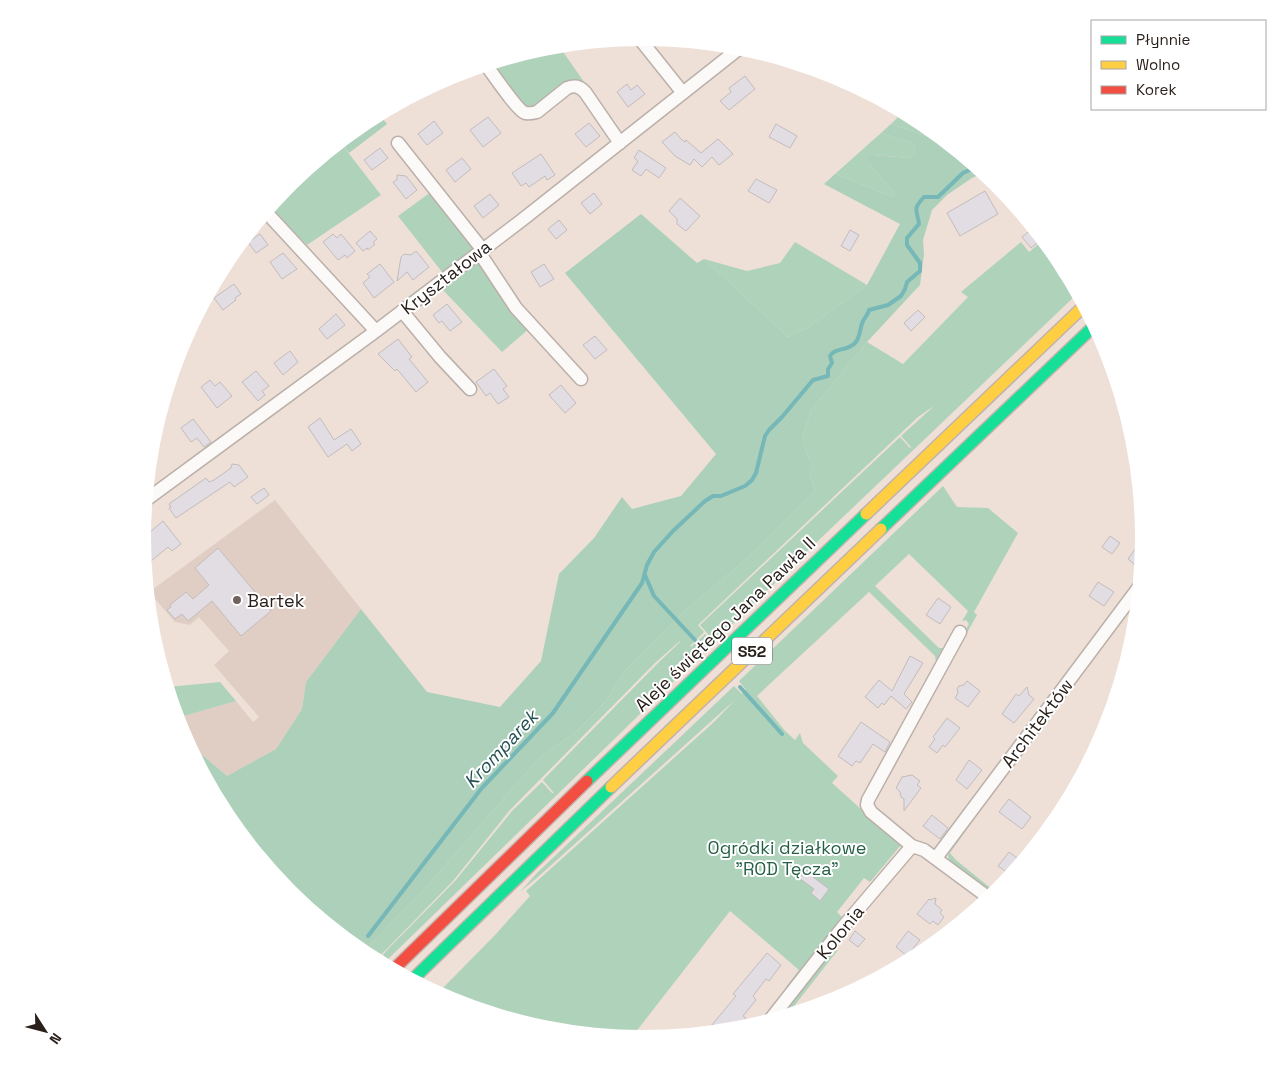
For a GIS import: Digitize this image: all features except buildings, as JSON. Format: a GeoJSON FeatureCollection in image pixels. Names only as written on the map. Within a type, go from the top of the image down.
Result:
{"type":"FeatureCollection","features":[{"type":"Feature","properties":{"kind":"highway","name":"Aleje świętego Jana Pawła II"},"geometry":{"type":"LineString","coordinates":[[399,965],[499,865],[1079,311]]}},
{"type":"Feature","properties":{"kind":"highway","name":"S52"},"geometry":{"type":"LineString","coordinates":[[418,975],[570,826],[1089,331]]}},
{"type":"Feature","properties":{"kind":"street"},"geometry":{"type":"LineString","coordinates":[[645,46],[684,93]]}},
{"type":"Feature","properties":{"kind":"street","name":"Kryształowa"},"geometry":{"type":"LineString","coordinates":[[153,495],[376,332],[732,55]]}},
{"type":"Feature","properties":{"kind":"street"},"geometry":{"type":"LineString","coordinates":[[490,70],[518,107],[531,114],[537,112],[567,88],[571,86],[580,87],[620,143]]}},
{"type":"Feature","properties":{"kind":"street"},"geometry":{"type":"LineString","coordinates":[[398,144],[481,251],[516,308],[581,379]]}},
{"type":"Feature","properties":{"kind":"street"},"geometry":{"type":"LineString","coordinates":[[271,217],[376,332]]}},
{"type":"Feature","properties":{"kind":"street"},"geometry":{"type":"LineString","coordinates":[[402,311],[440,357],[470,389]]}},
{"type":"Feature","properties":{"kind":"street","name":"Architektów"},"geometry":{"type":"LineString","coordinates":[[936,858],[1131,597]]}},
{"type":"Feature","properties":{"kind":"street"},"geometry":{"type":"LineString","coordinates":[[960,632],[867,805],[871,812],[912,846],[924,850],[936,858],[983,893]]}},
{"type":"Feature","properties":{"kind":"street","name":"Kolonia"},"geometry":{"type":"LineString","coordinates":[[777,1011],[912,846]]}},
{"type":"Feature","properties":{"kind":"shaded area"},"geometry":{"type":"Polygon","coordinates":[[[275,500],[361,609],[306,682],[302,709],[276,749],[227,776],[202,755],[185,716],[236,701],[253,722],[259,717],[214,665],[229,651],[199,617],[190,625],[175,622],[155,599],[154,589],[275,500]]]}},
{"type":"Feature","properties":{"kind":"green space"},"geometry":{"type":"Polygon","coordinates":[[[564,53],[621,135],[583,86],[535,109],[528,110],[494,69],[564,53]]]}},
{"type":"Feature","properties":{"kind":"green space"},"geometry":{"type":"Polygon","coordinates":[[[898,117],[925,136],[891,124],[898,117]]]}},
{"type":"Feature","properties":{"kind":"green space"},"geometry":{"type":"Polygon","coordinates":[[[384,120],[387,124],[349,153],[345,148],[384,120]]]}},
{"type":"Feature","properties":{"kind":"green space"},"geometry":{"type":"Polygon","coordinates":[[[891,124],[925,136],[976,176],[947,195],[932,210],[923,240],[924,254],[920,285],[867,342],[811,410],[802,438],[809,459],[809,473],[815,491],[744,561],[686,610],[658,637],[623,673],[605,702],[577,731],[540,757],[428,885],[369,946],[319,908],[273,862],[234,811],[202,755],[227,776],[276,749],[302,709],[306,682],[361,609],[427,692],[500,707],[541,661],[559,574],[594,538],[622,497],[632,509],[681,496],[716,454],[565,273],[641,214],[697,263],[704,259],[788,337],[809,327],[867,285],[900,224],[824,184],[835,174],[893,197],[895,193],[868,163],[869,157],[874,155],[910,158],[916,153],[916,147],[912,143],[881,133],[891,124]]]}},
{"type":"Feature","properties":{"kind":"green space"},"geometry":{"type":"Polygon","coordinates":[[[881,133],[912,143],[916,147],[916,153],[910,158],[874,155],[868,163],[895,193],[893,197],[835,174],[881,133]]]}},
{"type":"Feature","properties":{"kind":"green space"},"geometry":{"type":"Polygon","coordinates":[[[344,148],[381,195],[307,245],[275,212],[295,190],[344,148]]]}},
{"type":"Feature","properties":{"kind":"green space"},"geometry":{"type":"Polygon","coordinates":[[[431,192],[476,248],[410,299],[407,298],[442,272],[398,216],[431,192]]]}},
{"type":"Feature","properties":{"kind":"green space"},"geometry":{"type":"Polygon","coordinates":[[[795,242],[867,285],[809,327],[788,337],[704,259],[747,271],[780,263],[795,242]]]}},
{"type":"Feature","properties":{"kind":"green space"},"geometry":{"type":"Polygon","coordinates":[[[1021,242],[1029,252],[1037,245],[1072,298],[821,538],[389,959],[383,955],[387,950],[455,881],[512,811],[542,782],[554,793],[543,780],[680,641],[655,663],[510,810],[453,881],[382,954],[369,946],[428,885],[540,757],[577,731],[605,702],[623,673],[658,637],[686,610],[744,561],[815,491],[809,473],[809,459],[802,438],[811,410],[867,342],[903,364],[968,297],[961,292],[1021,242]],[[934,406],[918,417],[698,625],[704,632],[690,646],[705,634],[712,641],[700,625],[900,437],[911,447],[901,436],[934,406]]]}},
{"type":"Feature","properties":{"kind":"green space"},"geometry":{"type":"Polygon","coordinates":[[[477,259],[530,328],[502,352],[443,290],[440,292],[439,290],[477,259]]]}},
{"type":"Feature","properties":{"kind":"green space","name":"Ogródki działkowe \"ROD Tęcza\""},"geometry":{"type":"Polygon","coordinates":[[[943,486],[957,507],[988,508],[1018,533],[974,612],[977,615],[964,638],[962,636],[969,624],[966,620],[962,621],[968,611],[909,554],[875,586],[939,648],[948,648],[937,667],[935,656],[869,592],[757,696],[785,731],[795,740],[800,733],[803,743],[838,776],[832,783],[901,845],[870,882],[864,878],[837,912],[842,917],[834,927],[833,933],[796,982],[786,987],[799,970],[730,911],[637,1030],[579,1026],[547,1020],[485,1004],[444,987],[530,896],[526,891],[714,722],[735,700],[520,892],[537,873],[734,686],[742,694],[746,690],[739,681],[943,486]]]}},
{"type":"Feature","properties":{"kind":"green space"},"geometry":{"type":"Polygon","coordinates":[[[220,682],[236,701],[185,716],[174,686],[220,682]]]}},
{"type":"Feature","properties":{"kind":"green space"},"geometry":{"type":"Polygon","coordinates":[[[977,812],[979,812],[950,853],[990,887],[986,891],[953,865],[948,855],[977,812]]]}},
{"type":"Feature","properties":{"kind":"green space"},"geometry":{"type":"Polygon","coordinates":[[[831,950],[838,950],[794,1006],[783,1009],[831,950]]]}},
{"type":"Feature","properties":{"kind":"waterway","name":"Kromparek"},"geometry":{"type":"LineString","coordinates":[[368,936],[481,789],[553,713],[642,583],[647,565],[654,552],[705,501],[713,496],[721,496],[745,486],[752,480],[756,473],[765,436],[769,430],[813,380],[828,376],[828,369],[832,363],[830,356],[834,352],[848,348],[857,341],[863,321],[869,310],[888,305],[901,296],[907,282],[920,271],[920,263],[907,245],[907,238],[919,224],[916,210],[920,201],[924,197],[938,197],[963,173],[969,170]]}},
{"type":"Feature","properties":{"kind":"waterway","name":"Kromparek"},"geometry":{"type":"LineString","coordinates":[[645,575],[654,596],[695,640]]}},
{"type":"Feature","properties":{"kind":"waterway","name":"Kromparek"},"geometry":{"type":"LineString","coordinates":[[740,687],[782,734]]}},
{"type":"Feature","properties":{"kind":"traffic: fast"},"geometry":{"type":"LineString","coordinates":[[881,529],[1089,331]]}},
{"type":"Feature","properties":{"kind":"traffic: fast"},"geometry":{"type":"LineString","coordinates":[[587,781],[866,514]]}},
{"type":"Feature","properties":{"kind":"traffic: fast"},"geometry":{"type":"LineString","coordinates":[[418,975],[611,787]]}},
{"type":"Feature","properties":{"kind":"traffic: slow"},"geometry":{"type":"LineString","coordinates":[[866,514],[1079,311]]}},
{"type":"Feature","properties":{"kind":"traffic: slow"},"geometry":{"type":"LineString","coordinates":[[611,787],[881,529]]}},
{"type":"Feature","properties":{"kind":"traffic: jam"},"geometry":{"type":"LineString","coordinates":[[398,965],[587,781]]}},
{"type":"Feature","properties":{"kind":"place","name":"Bartek"},"geometry":{"type":"Point","coordinates":[237,600]}}]}
